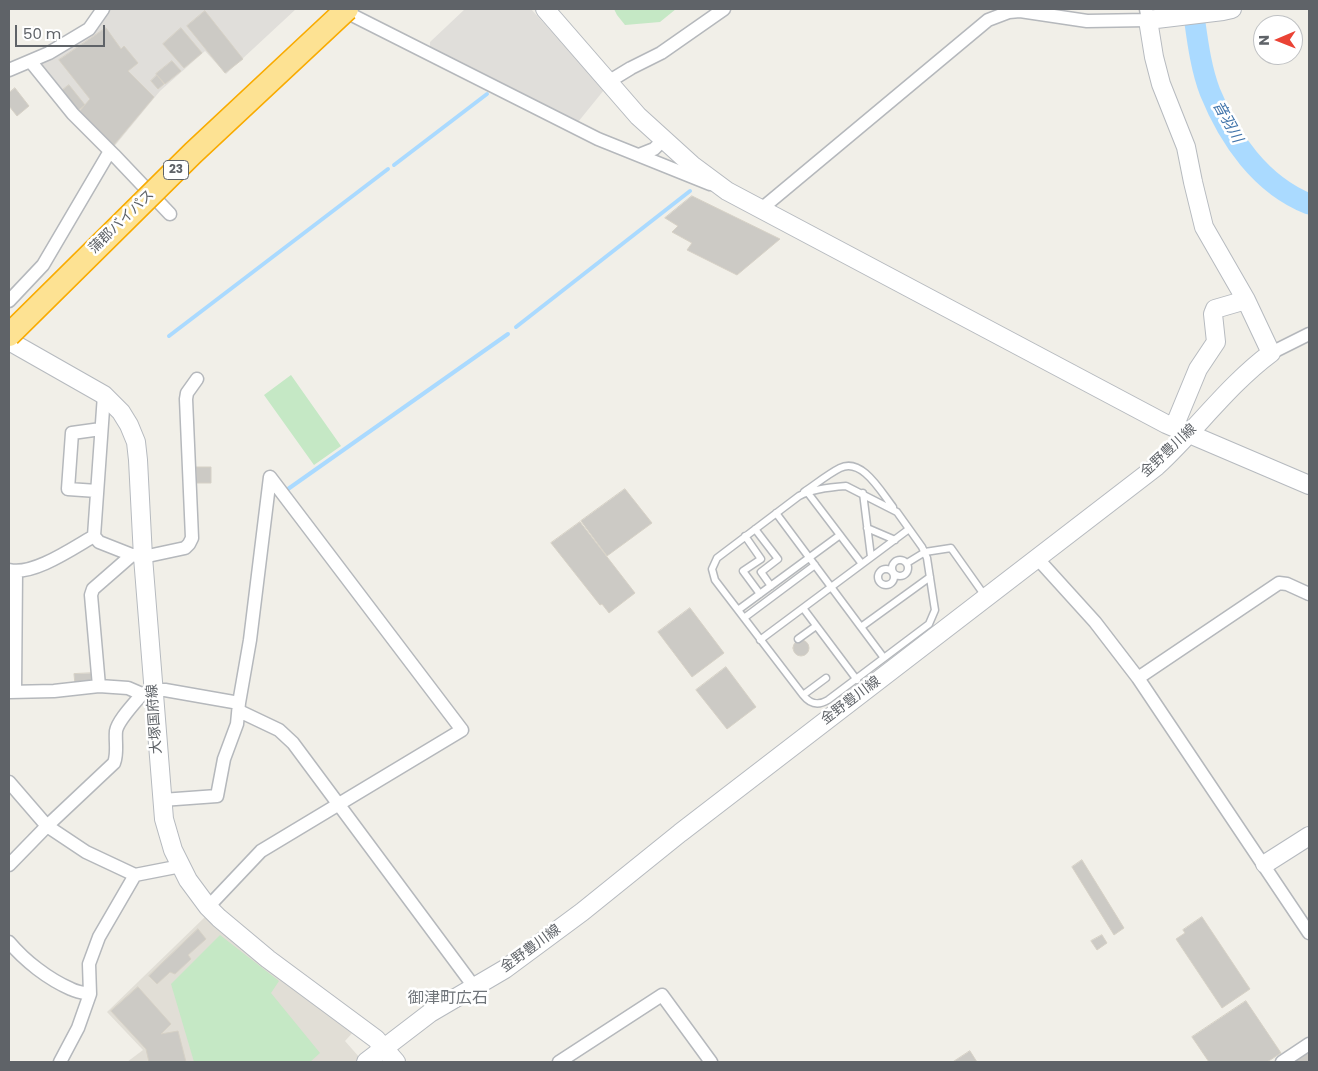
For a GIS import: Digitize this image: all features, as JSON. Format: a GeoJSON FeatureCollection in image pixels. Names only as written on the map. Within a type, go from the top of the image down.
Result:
{"type":"FeatureCollection","features":[{"type":"Feature","properties":{"kind":"highway","name":"蒲郡バイパス"},"geometry":{"type":"LineString","coordinates":[[9,326],[168,168],[340,9]]}},
{"type":"Feature","properties":{"kind":"highway","name":"蒲郡バイパス"},"geometry":{"type":"LineString","coordinates":[[9,335],[193,153],[347,9]]}},
{"type":"Feature","properties":{"kind":"main road"},"geometry":{"type":"LineString","coordinates":[[545,9],[638,116],[692,166],[727,191],[1181,431],[1309,485]]}},
{"type":"Feature","properties":{"kind":"main road"},"geometry":{"type":"LineString","coordinates":[[1223,10],[1150,16],[1161,84],[1186,148],[1204,226],[1246,300],[1271,353]]}},
{"type":"Feature","properties":{"kind":"main road","name":"金野豊川線"},"geometry":{"type":"LineString","coordinates":[[1181,431],[1198,369],[1216,342],[1213,314],[1215,309],[1246,300]]}},
{"type":"Feature","properties":{"kind":"main road","name":"大塚国府線"},"geometry":{"type":"LineString","coordinates":[[9,341],[104,395],[121,412],[136,442],[138,460],[138,556],[148,692],[167,834],[188,880],[208,907],[262,954],[376,1039],[385,1047],[396,1062]]}},
{"type":"Feature","properties":{"kind":"main road","name":"金野豊川線"},"geometry":{"type":"LineString","coordinates":[[366,1062],[430,1013],[505,969],[582,912],[680,833],[1157,466],[1181,431],[1271,353]]}},
{"type":"Feature","properties":{"kind":"main road"},"geometry":{"type":"LineString","coordinates":[[1264,864],[1309,836]]}},
{"type":"Feature","properties":{"kind":"street"},"geometry":{"type":"LineString","coordinates":[[9,70],[49,53],[89,29],[103,9]]}},
{"type":"Feature","properties":{"kind":"street"},"geometry":{"type":"LineString","coordinates":[[340,9],[598,139],[727,191]]}},
{"type":"Feature","properties":{"kind":"street"},"geometry":{"type":"LineString","coordinates":[[608,82],[662,53],[724,9]]}},
{"type":"Feature","properties":{"kind":"street"},"geometry":{"type":"LineString","coordinates":[[760,210],[988,20],[1009,12],[1020,11],[1087,20],[1150,16]]}},
{"type":"Feature","properties":{"kind":"street"},"geometry":{"type":"LineString","coordinates":[[31,62],[73,114],[170,214]]}},
{"type":"Feature","properties":{"kind":"street"},"geometry":{"type":"LineString","coordinates":[[639,155],[654,149],[663,140]]}},
{"type":"Feature","properties":{"kind":"street"},"geometry":{"type":"LineString","coordinates":[[9,301],[43,265],[110,151]]}},
{"type":"Feature","properties":{"kind":"street"},"geometry":{"type":"LineString","coordinates":[[1271,353],[1309,334]]}},
{"type":"Feature","properties":{"kind":"street"},"geometry":{"type":"LineString","coordinates":[[99,686],[91,595],[93,589],[138,556],[185,548],[192,538],[186,393],[197,379]]}},
{"type":"Feature","properties":{"kind":"street"},"geometry":{"type":"LineString","coordinates":[[104,395],[94,536],[100,542],[138,556]]}},
{"type":"Feature","properties":{"kind":"street"},"geometry":{"type":"LineString","coordinates":[[97,491],[68,490],[72,432],[102,429]]}},
{"type":"Feature","properties":{"kind":"street"},"geometry":{"type":"LineString","coordinates":[[162,800],[217,796],[224,759],[237,724],[250,640],[270,477],[462,730],[261,851],[208,907]]}},
{"type":"Feature","properties":{"kind":"street"},"geometry":{"type":"LineString","coordinates":[[94,536],[46,562],[12,571],[12,692],[54,691],[99,686],[128,688],[148,692],[165,690],[239,707],[279,730],[293,743],[475,988]]}},
{"type":"Feature","properties":{"kind":"street"},"geometry":{"type":"LineString","coordinates":[[1037,558],[1095,622],[1138,678],[1309,933]]}},
{"type":"Feature","properties":{"kind":"street"},"geometry":{"type":"LineString","coordinates":[[1138,678],[1279,583],[1309,594]]}},
{"type":"Feature","properties":{"kind":"street"},"geometry":{"type":"LineString","coordinates":[[9,865],[114,763],[116,758],[116,730],[119,724],[148,692]]}},
{"type":"Feature","properties":{"kind":"street"},"geometry":{"type":"LineString","coordinates":[[9,782],[47,826],[86,852],[135,875],[181,866]]}},
{"type":"Feature","properties":{"kind":"street"},"geometry":{"type":"LineString","coordinates":[[60,1062],[78,1028],[90,994],[90,964],[99,937],[135,875]]}},
{"type":"Feature","properties":{"kind":"street"},"geometry":{"type":"LineString","coordinates":[[9,942],[45,974],[72,990],[90,994]]}},
{"type":"Feature","properties":{"kind":"street"},"geometry":{"type":"LineString","coordinates":[[559,1062],[662,995],[710,1062]]}},
{"type":"Feature","properties":{"kind":"street"},"geometry":{"type":"LineString","coordinates":[[1282,1062],[1309,1044]]}},
{"type":"Feature","properties":{"kind":"lane"},"geometry":{"type":"LineString","coordinates":[[851,466],[864,471],[897,512],[925,552],[935,610],[931,621],[856,680],[822,703],[810,702],[715,580],[712,569],[716,558],[839,468],[851,466]]}},
{"type":"Feature","properties":{"kind":"lane"},"geometry":{"type":"LineString","coordinates":[[799,496],[846,486],[897,512]]}},
{"type":"Feature","properties":{"kind":"lane"},"geometry":{"type":"LineString","coordinates":[[808,493],[862,564]]}},
{"type":"Feature","properties":{"kind":"lane"},"geometry":{"type":"LineString","coordinates":[[863,494],[871,557]]}},
{"type":"Feature","properties":{"kind":"lane"},"geometry":{"type":"LineString","coordinates":[[776,513],[884,658]]}},
{"type":"Feature","properties":{"kind":"lane"},"geometry":{"type":"LineString","coordinates":[[867,528],[894,540]]}},
{"type":"Feature","properties":{"kind":"lane"},"geometry":{"type":"LineString","coordinates":[[756,529],[778,559],[761,572],[771,586]]}},
{"type":"Feature","properties":{"kind":"lane"},"geometry":{"type":"LineString","coordinates":[[760,640],[909,529]]}},
{"type":"Feature","properties":{"kind":"lane"},"geometry":{"type":"LineString","coordinates":[[738,610],[840,535]]}},
{"type":"Feature","properties":{"kind":"lane"},"geometry":{"type":"LineString","coordinates":[[745,536],[761,558],[744,571],[760,594]]}},
{"type":"Feature","properties":{"kind":"lane"},"geometry":{"type":"LineString","coordinates":[[907,563],[925,552],[951,548],[986,598]]}},
{"type":"Feature","properties":{"kind":"lane"},"geometry":{"type":"LineString","coordinates":[[903,559],[907,563],[909,569],[906,574],[900,576],[894,572],[892,567],[895,561],[903,559]]}},
{"type":"Feature","properties":{"kind":"lane"},"geometry":{"type":"LineString","coordinates":[[744,618],[815,565]]}},
{"type":"Feature","properties":{"kind":"lane"},"geometry":{"type":"LineString","coordinates":[[861,627],[930,578]]}},
{"type":"Feature","properties":{"kind":"lane"},"geometry":{"type":"LineString","coordinates":[[803,608],[856,680]]}},
{"type":"Feature","properties":{"kind":"lane"},"geometry":{"type":"LineString","coordinates":[[798,639],[816,626]]}},
{"type":"Feature","properties":{"kind":"lane"},"geometry":{"type":"LineString","coordinates":[[803,695],[826,678]]}},
{"type":"Feature","properties":{"kind":"shaded area"},"geometry":{"type":"Polygon","coordinates":[[[110,9],[296,9],[226,74],[205,51],[160,91],[113,148],[74,113],[38,65],[72,46],[103,19],[110,9]]]}},
{"type":"Feature","properties":{"kind":"shaded area"},"geometry":{"type":"Polygon","coordinates":[[[465,9],[531,9],[604,90],[578,122],[430,47],[430,42],[465,9]]]}},
{"type":"Feature","properties":{"kind":"shaded area"},"geometry":{"type":"Polygon","coordinates":[[[206,916],[248,954],[312,1002],[355,1030],[345,1041],[360,1058],[355,1062],[127,1062],[143,1050],[107,1012],[206,916]]]}},
{"type":"Feature","properties":{"kind":"green space"},"geometry":{"type":"Polygon","coordinates":[[[614,9],[676,9],[660,22],[625,25],[614,9]]]}},
{"type":"Feature","properties":{"kind":"green space"},"geometry":{"type":"Polygon","coordinates":[[[291,375],[341,446],[314,465],[264,395],[291,375]]]}},
{"type":"Feature","properties":{"kind":"green space"},"geometry":{"type":"Polygon","coordinates":[[[220,935],[279,981],[271,993],[320,1053],[310,1062],[194,1062],[171,984],[220,935]]]}},
{"type":"Feature","properties":{"kind":"building"},"geometry":{"type":"Polygon","coordinates":[[[205,11],[243,59],[225,73],[187,26],[205,11]]]}},
{"type":"Feature","properties":{"kind":"building"},"geometry":{"type":"Polygon","coordinates":[[[106,28],[121,49],[124,46],[138,63],[128,71],[154,97],[113,146],[78,113],[90,99],[59,60],[106,28]]]}},
{"type":"Feature","properties":{"kind":"building"},"geometry":{"type":"Polygon","coordinates":[[[181,28],[202,53],[184,68],[163,44],[181,28]]]}},
{"type":"Feature","properties":{"kind":"building"},"geometry":{"type":"Polygon","coordinates":[[[172,61],[181,71],[165,84],[156,74],[172,61]]]}},
{"type":"Feature","properties":{"kind":"building"},"geometry":{"type":"Polygon","coordinates":[[[157,75],[164,84],[158,89],[151,81],[157,75]]]}},
{"type":"Feature","properties":{"kind":"building"},"geometry":{"type":"Polygon","coordinates":[[[69,85],[85,105],[76,112],[60,92],[69,85]]]}},
{"type":"Feature","properties":{"kind":"building"},"geometry":{"type":"Polygon","coordinates":[[[15,88],[29,106],[17,116],[9,106],[9,93],[15,88]]]}},
{"type":"Feature","properties":{"kind":"building"},"geometry":{"type":"Polygon","coordinates":[[[692,196],[780,239],[737,275],[687,250],[692,243],[672,232],[678,226],[665,218],[692,196]]]}},
{"type":"Feature","properties":{"kind":"building"},"geometry":{"type":"Polygon","coordinates":[[[196,467],[211,467],[211,483],[197,483],[196,467]]]}},
{"type":"Feature","properties":{"kind":"building"},"geometry":{"type":"Polygon","coordinates":[[[625,489],[652,523],[607,556],[581,521],[625,489]]]}},
{"type":"Feature","properties":{"kind":"building"},"geometry":{"type":"Polygon","coordinates":[[[580,522],[635,593],[609,613],[602,604],[600,605],[551,543],[580,522]]]}},
{"type":"Feature","properties":{"kind":"building"},"geometry":{"type":"Polygon","coordinates":[[[690,608],[724,653],[692,677],[658,632],[690,608]]]}},
{"type":"Feature","properties":{"kind":"building"},"geometry":{"type":"Polygon","coordinates":[[[801,640],[807,642],[809,648],[807,654],[801,656],[795,654],[793,648],[795,642],[801,640]]]}},
{"type":"Feature","properties":{"kind":"building"},"geometry":{"type":"Polygon","coordinates":[[[726,667],[756,707],[727,729],[696,690],[726,667]]]}},
{"type":"Feature","properties":{"kind":"building"},"geometry":{"type":"Polygon","coordinates":[[[96,673],[97,684],[75,685],[74,674],[96,673]]]}},
{"type":"Feature","properties":{"kind":"building"},"geometry":{"type":"Polygon","coordinates":[[[1082,860],[1124,928],[1114,935],[1072,867],[1082,860]]]}},
{"type":"Feature","properties":{"kind":"building"},"geometry":{"type":"Polygon","coordinates":[[[1202,917],[1250,989],[1222,1008],[1176,939],[1185,933],[1183,930],[1202,917]]]}},
{"type":"Feature","properties":{"kind":"building"},"geometry":{"type":"Polygon","coordinates":[[[198,929],[206,939],[188,955],[191,959],[175,974],[170,972],[157,984],[149,976],[198,929]]]}},
{"type":"Feature","properties":{"kind":"building"},"geometry":{"type":"Polygon","coordinates":[[[1102,935],[1107,943],[1097,950],[1091,941],[1102,935]]]}},
{"type":"Feature","properties":{"kind":"building"},"geometry":{"type":"Polygon","coordinates":[[[138,987],[171,1024],[161,1034],[178,1031],[186,1062],[149,1062],[146,1049],[111,1011],[138,987]]]}},
{"type":"Feature","properties":{"kind":"building"},"geometry":{"type":"Polygon","coordinates":[[[1246,1001],[1281,1053],[1267,1062],[1209,1062],[1192,1037],[1246,1001]]]}},
{"type":"Feature","properties":{"kind":"building"},"geometry":{"type":"Polygon","coordinates":[[[970,1051],[977,1062],[953,1062],[970,1051]]]}},
{"type":"Feature","properties":{"kind":"building"},"geometry":{"type":"Polygon","coordinates":[[[1309,1052],[1309,1062],[1294,1062],[1309,1052]]]}},
{"type":"Feature","properties":{"kind":"waterway","name":"音羽川"},"geometry":{"type":"LineString","coordinates":[[1193,9],[1204,72],[1210,92],[1227,127],[1237,143],[1262,173],[1292,196],[1309,204]]}},
{"type":"Feature","properties":{"kind":"waterway"},"geometry":{"type":"LineString","coordinates":[[394,165],[487,94]]}},
{"type":"Feature","properties":{"kind":"waterway"},"geometry":{"type":"LineString","coordinates":[[169,336],[388,169]]}},
{"type":"Feature","properties":{"kind":"waterway"},"geometry":{"type":"LineString","coordinates":[[516,327],[690,191]]}},
{"type":"Feature","properties":{"kind":"waterway"},"geometry":{"type":"LineString","coordinates":[[288,489],[508,334]]}},
{"type":"Feature","properties":{"kind":"district","name":"御津町広石"},"geometry":{"type":"Point","coordinates":[448,999]}}]}
